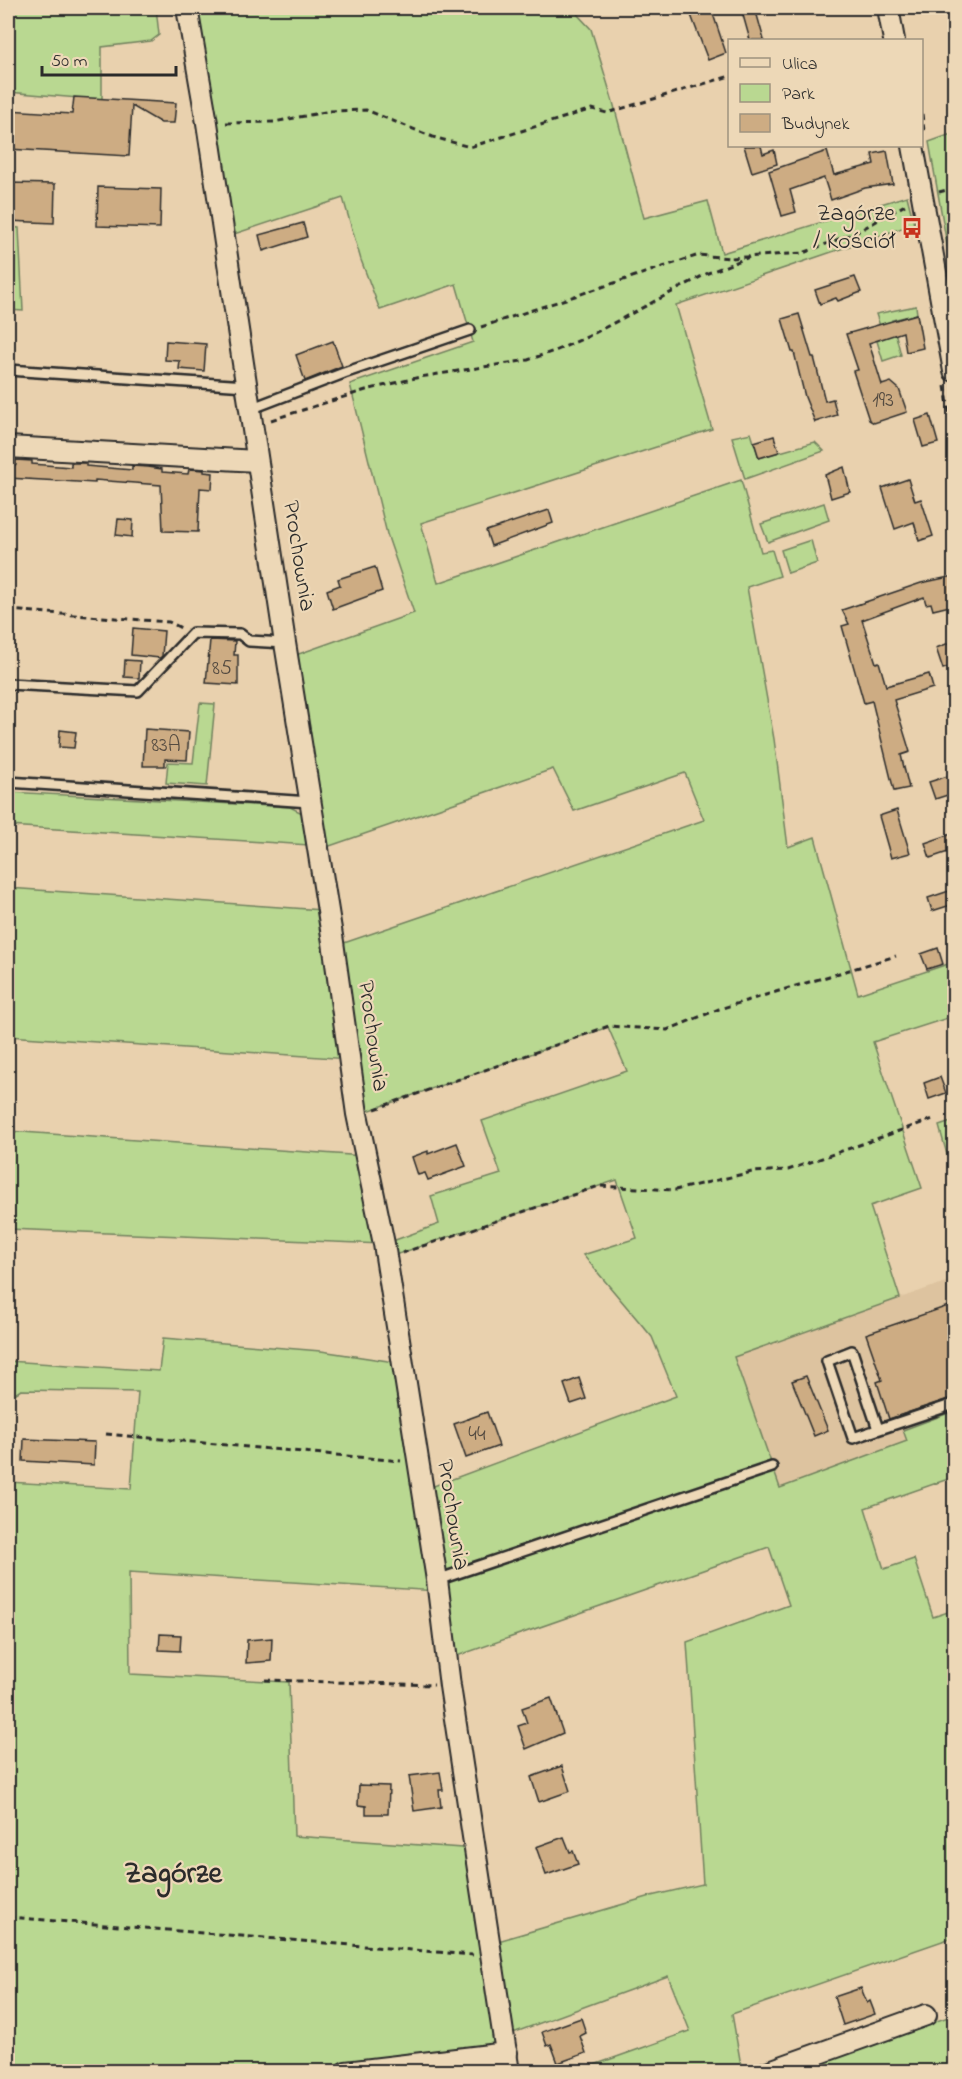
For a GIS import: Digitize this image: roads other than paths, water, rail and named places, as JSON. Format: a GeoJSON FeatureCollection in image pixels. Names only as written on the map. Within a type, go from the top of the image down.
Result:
{"type":"FeatureCollection","features":[{"type":"Feature","properties":{"kind":"street","name":"Prochownia"},"geometry":{"type":"LineString","coordinates":[[187,8],[207,123],[257,461],[333,942],[357,1114],[385,1258],[437,1580],[450,1686],[508,2062]]}},
{"type":"Feature","properties":{"kind":"street"},"geometry":{"type":"LineString","coordinates":[[888,8],[894,39]]}},
{"type":"Feature","properties":{"kind":"street"},"geometry":{"type":"LineString","coordinates":[[913,147],[954,371]]}},
{"type":"Feature","properties":{"kind":"street"},"geometry":{"type":"LineString","coordinates":[[8,447],[257,461]]}},
{"type":"Feature","properties":{"kind":"street"},"geometry":{"type":"LineString","coordinates":[[767,2072],[926,2015]]}},
{"type":"Feature","properties":{"kind":"street"},"geometry":{"type":"LineString","coordinates":[[346,2072],[508,2062]]}},
{"type":"Feature","properties":{"kind":"lane"},"geometry":{"type":"LineString","coordinates":[[251,417],[398,354],[470,330]]}},
{"type":"Feature","properties":{"kind":"lane"},"geometry":{"type":"LineString","coordinates":[[8,370],[246,386]]}},
{"type":"Feature","properties":{"kind":"lane"},"geometry":{"type":"LineString","coordinates":[[8,684],[138,690],[193,633],[240,634],[249,641],[285,643]]}},
{"type":"Feature","properties":{"kind":"lane"},"geometry":{"type":"LineString","coordinates":[[8,782],[310,802]]}},
{"type":"Feature","properties":{"kind":"lane"},"geometry":{"type":"LineString","coordinates":[[878,1429],[852,1351],[827,1361],[853,1438],[954,1404]]}},
{"type":"Feature","properties":{"kind":"lane"},"geometry":{"type":"LineString","coordinates":[[437,1580],[772,1467]]}},
{"type":"Feature","properties":{"kind":"place","name":"Zagórze / Kościół"},"geometry":{"type":"Point","coordinates":[912,228]}},
{"type":"Feature","properties":{"kind":"district","name":"Zagórze"},"geometry":{"type":"Point","coordinates":[173,1875]}}]}
